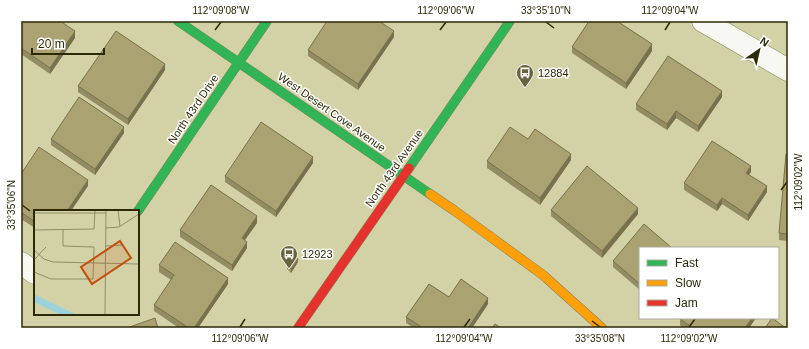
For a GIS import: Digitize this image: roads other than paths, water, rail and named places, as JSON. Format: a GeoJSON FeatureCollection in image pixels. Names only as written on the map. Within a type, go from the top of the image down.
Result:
{"type":"FeatureCollection","features":[{"type":"Feature","properties":{"kind":"street","name":"West Desert Cove Avenue"},"geometry":{"type":"LineString","coordinates":[[178,21],[403,176],[455,210],[543,275],[602,328]]}},
{"type":"Feature","properties":{"kind":"street","name":"North 43rd Drive"},"geometry":{"type":"LineString","coordinates":[[139,210],[268,21]]}},
{"type":"Feature","properties":{"kind":"street","name":"North 43rd Avenue"},"geometry":{"type":"LineString","coordinates":[[298,328],[510,21]]}},
{"type":"Feature","properties":{"kind":"street"},"geometry":{"type":"LineString","coordinates":[[703,21],[788,70]]}},
{"type":"Feature","properties":{"kind":"street"},"geometry":{"type":"LineString","coordinates":[[21,263],[34,272]]}},
{"type":"Feature","properties":{"kind":"place","name":"12884"},"geometry":{"type":"Point","coordinates":[525,88]}},
{"type":"Feature","properties":{"kind":"place","name":"12923"},"geometry":{"type":"Point","coordinates":[289,269]}}]}
